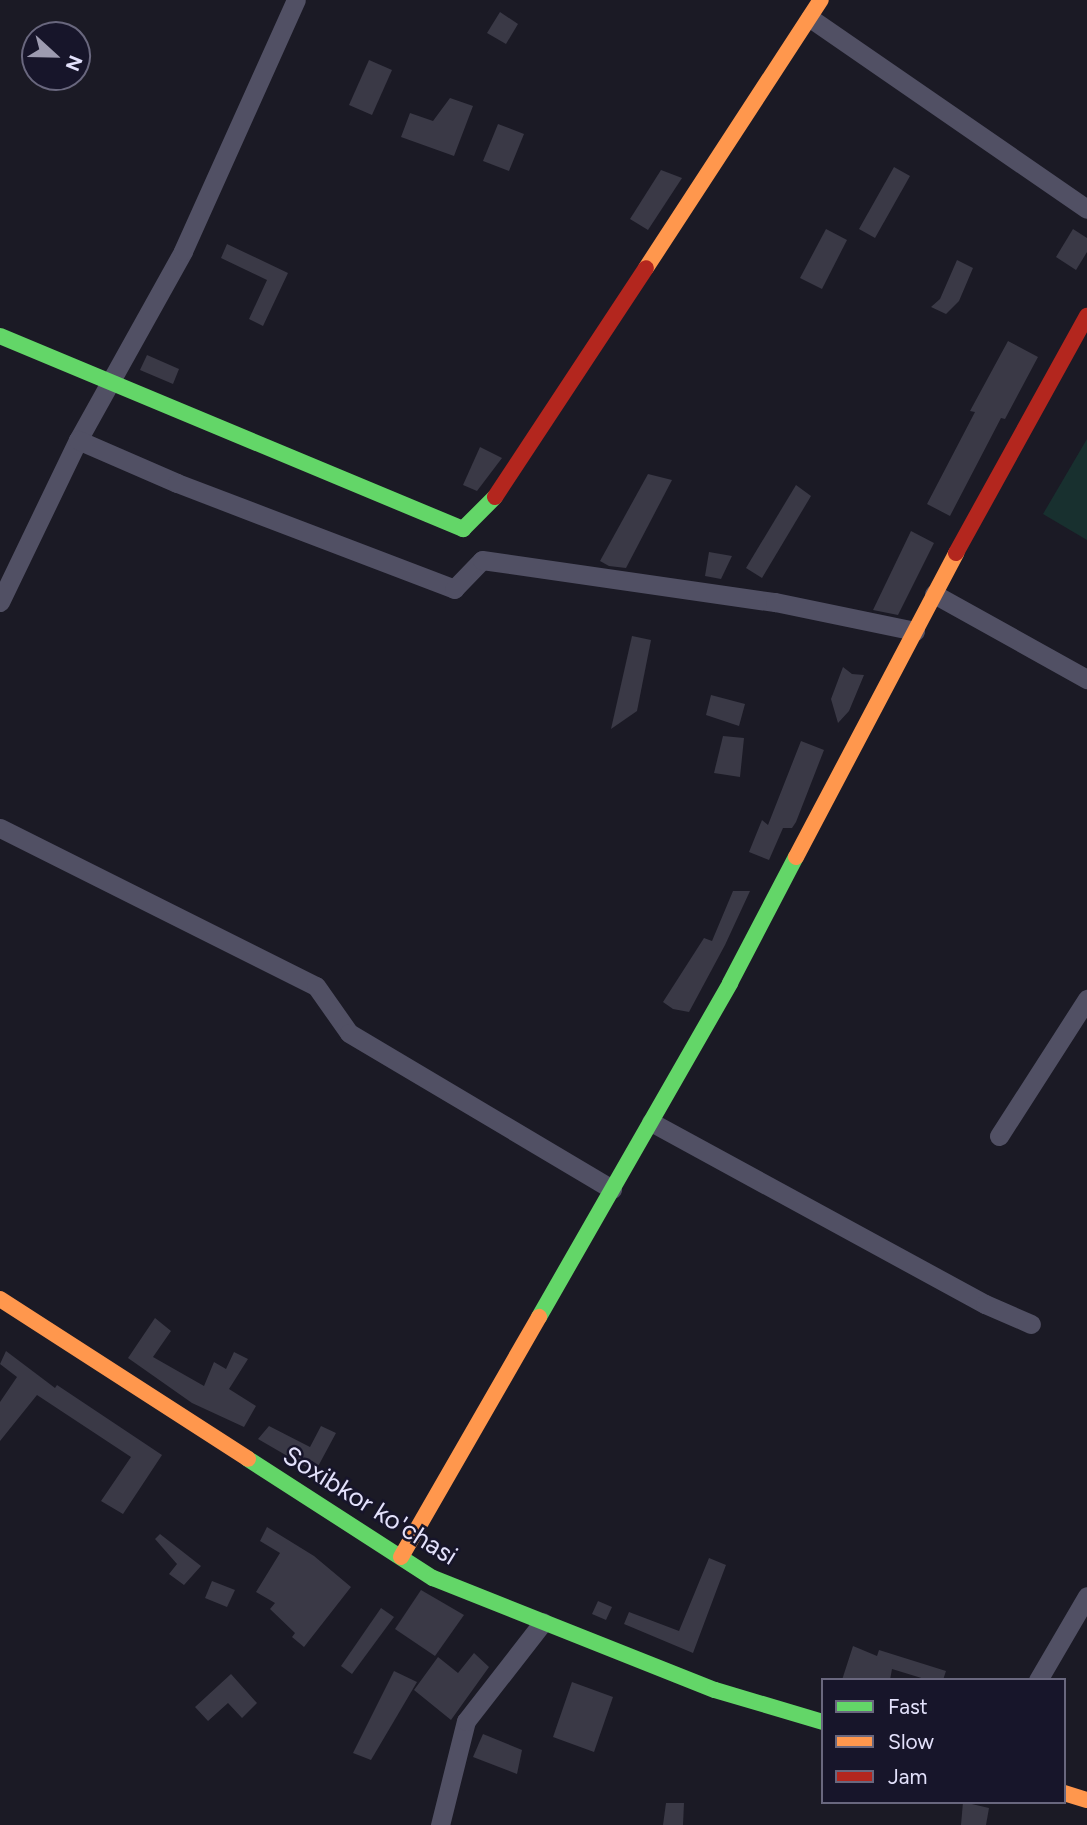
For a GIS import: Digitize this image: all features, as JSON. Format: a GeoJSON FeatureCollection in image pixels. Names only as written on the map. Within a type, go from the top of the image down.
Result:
{"type":"FeatureCollection","features":[{"type":"Feature","properties":{"kind":"street"},"geometry":{"type":"LineString","coordinates":[[0,602],[78,440],[183,251],[296,0]]}},
{"type":"Feature","properties":{"kind":"street"},"geometry":{"type":"LineString","coordinates":[[0,336],[463,529],[501,491],[821,0]]}},
{"type":"Feature","properties":{"kind":"street"},"geometry":{"type":"LineString","coordinates":[[810,18],[1087,209]]}},
{"type":"Feature","properties":{"kind":"street"},"geometry":{"type":"LineString","coordinates":[[401,1557],[730,983],[934,594],[1087,316]]}},
{"type":"Feature","properties":{"kind":"street"},"geometry":{"type":"LineString","coordinates":[[78,440],[177,483],[454,589],[482,560],[775,602],[915,631]]}},
{"type":"Feature","properties":{"kind":"street"},"geometry":{"type":"LineString","coordinates":[[934,594],[1087,679]]}},
{"type":"Feature","properties":{"kind":"street"},"geometry":{"type":"LineString","coordinates":[[0,828],[316,986],[349,1033],[612,1189]]}},
{"type":"Feature","properties":{"kind":"street"},"geometry":{"type":"LineString","coordinates":[[999,1136],[1087,999]]}},
{"type":"Feature","properties":{"kind":"street"},"geometry":{"type":"LineString","coordinates":[[651,1122],[985,1304],[1031,1324]]}},
{"type":"Feature","properties":{"kind":"street","name":"Soxibkor ko'chasi"},"geometry":{"type":"LineString","coordinates":[[0,1299],[433,1578],[715,1690],[821,1721]]}},
{"type":"Feature","properties":{"kind":"street"},"geometry":{"type":"LineString","coordinates":[[1039,1678],[1087,1596]]}},
{"type":"Feature","properties":{"kind":"street"},"geometry":{"type":"LineString","coordinates":[[440,1825],[466,1721],[543,1622]]}},
{"type":"Feature","properties":{"kind":"street"},"geometry":{"type":"LineString","coordinates":[[1066,1794],[1087,1800]]}},
{"type":"Feature","properties":{"kind":"green space"},"geometry":{"type":"Polygon","coordinates":[[[1087,439],[1087,540],[1043,514],[1087,439]]]}},
{"type":"Feature","properties":{"kind":"building"},"geometry":{"type":"Polygon","coordinates":[[[500,12],[518,24],[506,44],[487,33],[500,12]]]}},
{"type":"Feature","properties":{"kind":"building"},"geometry":{"type":"Polygon","coordinates":[[[369,60],[392,70],[372,115],[349,105],[369,60]]]}},
{"type":"Feature","properties":{"kind":"building"},"geometry":{"type":"Polygon","coordinates":[[[450,98],[473,106],[454,156],[401,137],[410,113],[433,121],[450,98]]]}},
{"type":"Feature","properties":{"kind":"building"},"geometry":{"type":"Polygon","coordinates":[[[498,124],[524,134],[509,171],[483,161],[498,124]]]}},
{"type":"Feature","properties":{"kind":"building"},"geometry":{"type":"Polygon","coordinates":[[[894,167],[910,176],[875,238],[859,229],[894,167]]]}},
{"type":"Feature","properties":{"kind":"building"},"geometry":{"type":"Polygon","coordinates":[[[661,170],[682,178],[648,230],[630,219],[661,170]]]}},
{"type":"Feature","properties":{"kind":"building"},"geometry":{"type":"Polygon","coordinates":[[[826,229],[847,240],[822,289],[800,278],[826,229]]]}},
{"type":"Feature","properties":{"kind":"building"},"geometry":{"type":"Polygon","coordinates":[[[1073,229],[1087,238],[1087,252],[1076,270],[1056,257],[1073,229]]]}},
{"type":"Feature","properties":{"kind":"building"},"geometry":{"type":"Polygon","coordinates":[[[227,244],[288,273],[263,326],[249,319],[267,280],[221,258],[227,244]]]}},
{"type":"Feature","properties":{"kind":"building"},"geometry":{"type":"Polygon","coordinates":[[[957,260],[973,268],[959,301],[946,314],[931,307],[940,299],[957,260]]]}},
{"type":"Feature","properties":{"kind":"building"},"geometry":{"type":"Polygon","coordinates":[[[1008,341],[1038,357],[1005,419],[1001,418],[950,516],[927,504],[975,412],[970,411],[1008,341]]]}},
{"type":"Feature","properties":{"kind":"building"},"geometry":{"type":"Polygon","coordinates":[[[147,355],[179,369],[173,384],[140,370],[147,355]]]}},
{"type":"Feature","properties":{"kind":"building"},"geometry":{"type":"Polygon","coordinates":[[[480,447],[502,458],[477,491],[463,485],[480,447]]]}},
{"type":"Feature","properties":{"kind":"building"},"geometry":{"type":"Polygon","coordinates":[[[648,474],[672,480],[626,568],[609,566],[600,561],[648,474]]]}},
{"type":"Feature","properties":{"kind":"building"},"geometry":{"type":"Polygon","coordinates":[[[796,485],[811,496],[762,578],[746,568],[796,485]]]}},
{"type":"Feature","properties":{"kind":"building"},"geometry":{"type":"Polygon","coordinates":[[[911,531],[934,543],[898,615],[873,610],[911,531]]]}},
{"type":"Feature","properties":{"kind":"building"},"geometry":{"type":"Polygon","coordinates":[[[709,552],[732,556],[721,579],[705,576],[709,552]]]}},
{"type":"Feature","properties":{"kind":"building"},"geometry":{"type":"Polygon","coordinates":[[[632,636],[651,640],[637,711],[611,729],[632,636]]]}},
{"type":"Feature","properties":{"kind":"building"},"geometry":{"type":"Polygon","coordinates":[[[843,667],[852,674],[864,675],[849,711],[838,723],[831,699],[843,667]]]}},
{"type":"Feature","properties":{"kind":"building"},"geometry":{"type":"Polygon","coordinates":[[[711,695],[745,704],[739,726],[706,715],[711,695]]]}},
{"type":"Feature","properties":{"kind":"building"},"geometry":{"type":"Polygon","coordinates":[[[723,736],[744,738],[740,777],[714,773],[723,736]]]}},
{"type":"Feature","properties":{"kind":"building"},"geometry":{"type":"Polygon","coordinates":[[[801,741],[824,750],[796,822],[792,828],[783,828],[769,860],[749,852],[762,820],[768,825],[801,741]]]}},
{"type":"Feature","properties":{"kind":"building"},"geometry":{"type":"Polygon","coordinates":[[[733,891],[750,891],[725,945],[689,1012],[673,1009],[663,1002],[704,938],[712,941],[733,891]]]}},
{"type":"Feature","properties":{"kind":"building"},"geometry":{"type":"Polygon","coordinates":[[[155,1318],[171,1331],[153,1357],[204,1386],[214,1362],[226,1369],[234,1352],[248,1359],[229,1389],[256,1406],[244,1427],[192,1403],[128,1358],[155,1318]]]}},
{"type":"Feature","properties":{"kind":"building"},"geometry":{"type":"Polygon","coordinates":[[[6,1351],[55,1388],[57,1385],[162,1455],[123,1514],[101,1501],[131,1457],[37,1395],[0,1441],[0,1402],[17,1377],[0,1364],[6,1351]]]}},
{"type":"Feature","properties":{"kind":"building"},"geometry":{"type":"Polygon","coordinates":[[[269,1426],[310,1447],[321,1426],[336,1433],[315,1472],[258,1439],[269,1426]]]}},
{"type":"Feature","properties":{"kind":"building"},"geometry":{"type":"Polygon","coordinates":[[[267,1527],[314,1556],[351,1587],[304,1647],[292,1637],[295,1633],[270,1609],[275,1603],[256,1592],[280,1553],[260,1541],[267,1527]]]}},
{"type":"Feature","properties":{"kind":"building"},"geometry":{"type":"Polygon","coordinates":[[[160,1534],[201,1566],[184,1585],[169,1574],[177,1564],[155,1539],[160,1534]]]}},
{"type":"Feature","properties":{"kind":"building"},"geometry":{"type":"Polygon","coordinates":[[[709,1558],[726,1565],[693,1653],[624,1624],[629,1612],[679,1631],[709,1558]]]}},
{"type":"Feature","properties":{"kind":"building"},"geometry":{"type":"Polygon","coordinates":[[[212,1581],[235,1590],[227,1607],[205,1598],[212,1581]]]}},
{"type":"Feature","properties":{"kind":"building"},"geometry":{"type":"Polygon","coordinates":[[[421,1590],[464,1615],[435,1656],[395,1629],[421,1590]]]}},
{"type":"Feature","properties":{"kind":"building"},"geometry":{"type":"Polygon","coordinates":[[[598,1601],[612,1607],[606,1620],[592,1614],[598,1601]]]}},
{"type":"Feature","properties":{"kind":"building"},"geometry":{"type":"Polygon","coordinates":[[[381,1608],[394,1617],[352,1674],[341,1666],[381,1608]]]}},
{"type":"Feature","properties":{"kind":"building"},"geometry":{"type":"Polygon","coordinates":[[[853,1646],[877,1656],[879,1650],[946,1671],[944,1678],[921,1678],[892,1669],[890,1678],[843,1678],[853,1646]]]}},
{"type":"Feature","properties":{"kind":"building"},"geometry":{"type":"Polygon","coordinates":[[[474,1653],[489,1667],[451,1720],[414,1690],[438,1657],[458,1673],[474,1653]]]}},
{"type":"Feature","properties":{"kind":"building"},"geometry":{"type":"Polygon","coordinates":[[[394,1671],[417,1682],[371,1760],[353,1753],[394,1671]]]}},
{"type":"Feature","properties":{"kind":"building"},"geometry":{"type":"Polygon","coordinates":[[[231,1674],[257,1703],[242,1718],[228,1703],[208,1721],[195,1707],[231,1674]]]}},
{"type":"Feature","properties":{"kind":"building"},"geometry":{"type":"Polygon","coordinates":[[[572,1682],[613,1697],[594,1752],[553,1737],[572,1682]]]}},
{"type":"Feature","properties":{"kind":"building"},"geometry":{"type":"Polygon","coordinates":[[[483,1734],[522,1750],[517,1774],[473,1757],[483,1734]]]}},
{"type":"Feature","properties":{"kind":"building"},"geometry":{"type":"Polygon","coordinates":[[[666,1803],[684,1803],[683,1825],[663,1825],[666,1803]]]}},
{"type":"Feature","properties":{"kind":"building"},"geometry":{"type":"Polygon","coordinates":[[[963,1804],[989,1808],[986,1825],[961,1825],[963,1804]]]}},
{"type":"Feature","properties":{"kind":"traffic: fast"},"geometry":{"type":"LineString","coordinates":[[0,336],[463,529],[495,497]]}},
{"type":"Feature","properties":{"kind":"traffic: fast"},"geometry":{"type":"LineString","coordinates":[[539,1317],[730,983],[796,857]]}},
{"type":"Feature","properties":{"kind":"traffic: fast"},"geometry":{"type":"LineString","coordinates":[[248,1459],[433,1578],[715,1690],[821,1721]]}},
{"type":"Feature","properties":{"kind":"traffic: slow"},"geometry":{"type":"LineString","coordinates":[[646,268],[821,0]]}},
{"type":"Feature","properties":{"kind":"traffic: slow"},"geometry":{"type":"LineString","coordinates":[[796,857],[956,553]]}},
{"type":"Feature","properties":{"kind":"traffic: slow"},"geometry":{"type":"LineString","coordinates":[[0,1299],[248,1459]]}},
{"type":"Feature","properties":{"kind":"traffic: slow"},"geometry":{"type":"LineString","coordinates":[[401,1557],[539,1317]]}},
{"type":"Feature","properties":{"kind":"traffic: slow"},"geometry":{"type":"LineString","coordinates":[[1066,1794],[1087,1800]]}},
{"type":"Feature","properties":{"kind":"traffic: jam"},"geometry":{"type":"LineString","coordinates":[[495,497],[646,268]]}},
{"type":"Feature","properties":{"kind":"traffic: jam"},"geometry":{"type":"LineString","coordinates":[[956,553],[1087,316]]}}]}
